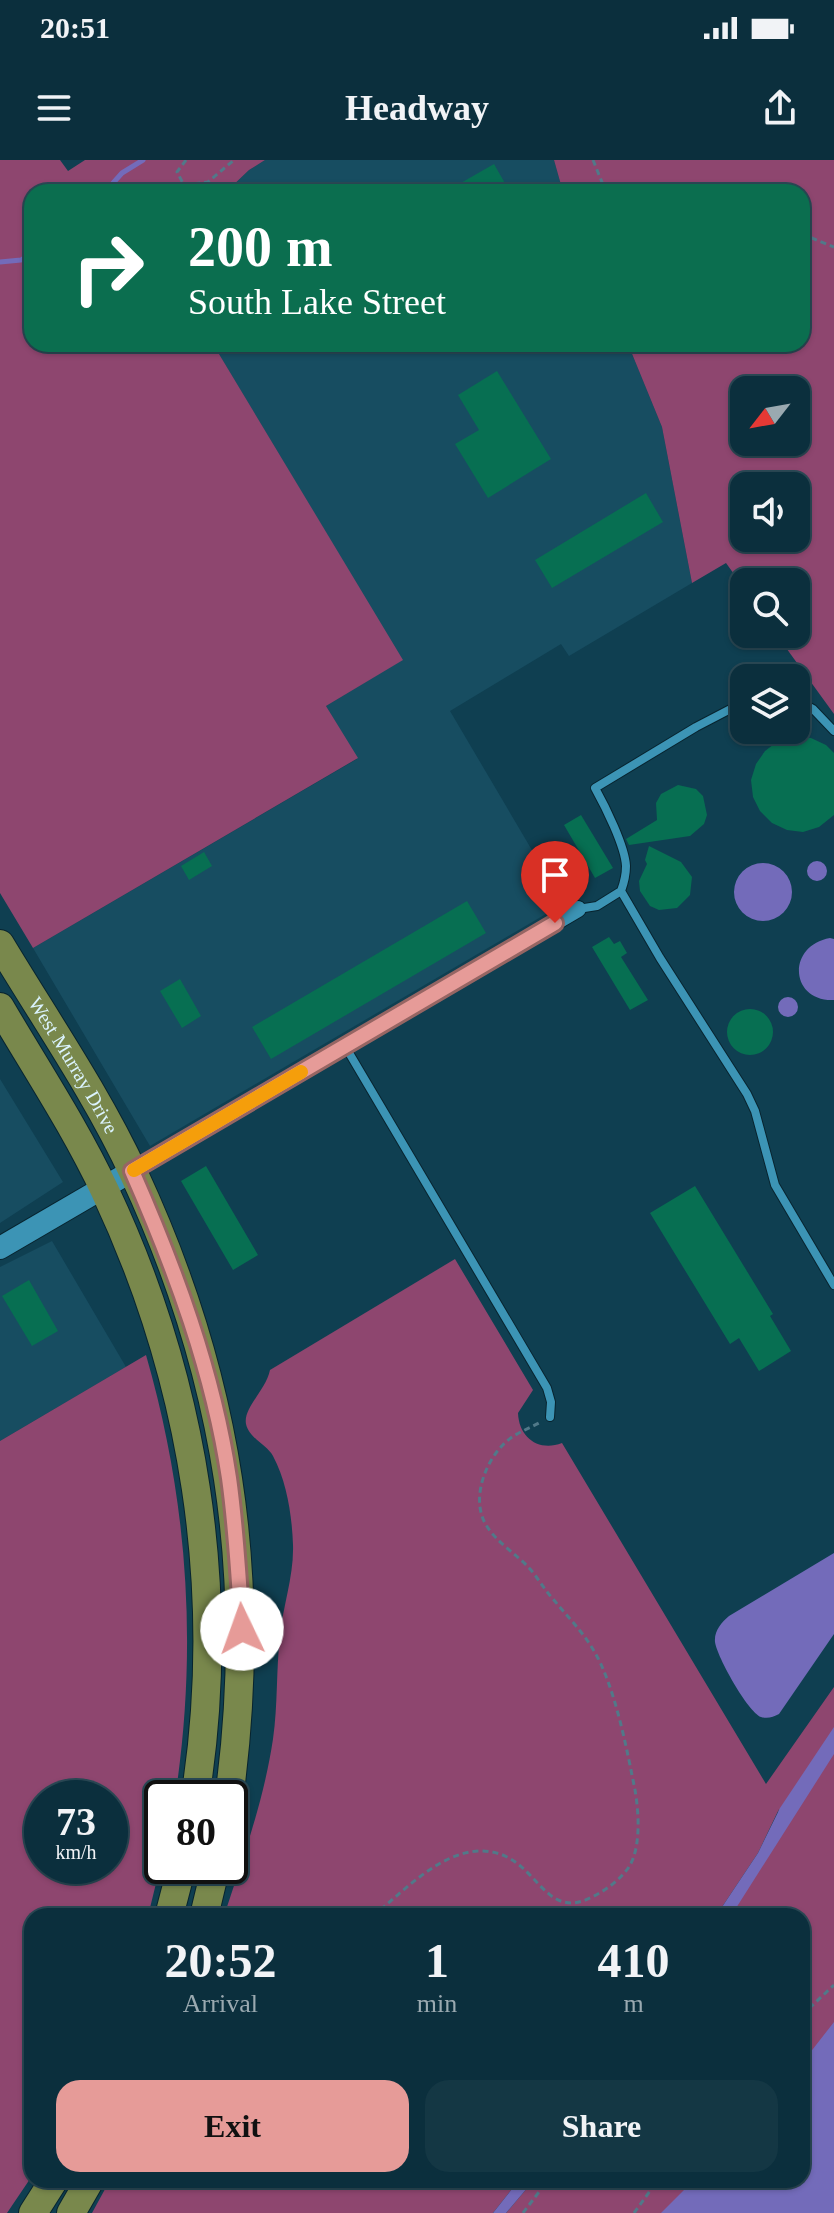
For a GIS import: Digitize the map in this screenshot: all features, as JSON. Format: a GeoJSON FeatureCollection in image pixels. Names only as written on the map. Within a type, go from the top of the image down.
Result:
{"type":"FeatureCollection","features":[{"type":"Feature","properties":{"kind":"highway","name":"West Murray Drive"},"geometry":{"type":"LineString","coordinates":[[0,944],[132,1171],[180,1285],[197,1340],[228,1477],[242,1629],[231,1780]]}},
{"type":"Feature","properties":{"kind":"highway","name":"West Murray Drive"},"geometry":{"type":"LineString","coordinates":[[0,1007],[103,1188],[131,1251],[164,1346],[189,1442],[200,1504],[206,1593],[207,1674],[197,1780]]}},
{"type":"Feature","properties":{"kind":"highway"},"geometry":{"type":"LineString","coordinates":[[171,1908],[177,1884]]}},
{"type":"Feature","properties":{"kind":"highway"},"geometry":{"type":"LineString","coordinates":[[206,1908],[212,1884]]}},
{"type":"Feature","properties":{"kind":"highway"},"geometry":{"type":"LineString","coordinates":[[33,2213],[49,2188]]}},
{"type":"Feature","properties":{"kind":"highway"},"geometry":{"type":"LineString","coordinates":[[71,2213],[85,2188]]}},
{"type":"Feature","properties":{"kind":"street"},"geometry":{"type":"LineString","coordinates":[[0,1248],[578,909]]}},
{"type":"Feature","properties":{"kind":"lane"},"geometry":{"type":"LineString","coordinates":[[810,707],[834,731]]}},
{"type":"Feature","properties":{"kind":"lane"},"geometry":{"type":"LineString","coordinates":[[730,709],[595,788],[626,862],[621,891],[747,1094],[755,1111],[775,1185],[834,1285]]}},
{"type":"Feature","properties":{"kind":"lane"},"geometry":{"type":"LineString","coordinates":[[578,909],[597,906],[621,891]]}},
{"type":"Feature","properties":{"kind":"lane"},"geometry":{"type":"LineString","coordinates":[[345,1046],[547,1388],[551,1402],[550,1417]]}},
{"type":"Feature","properties":{"kind":"path"},"geometry":{"type":"LineString","coordinates":[[183,184],[177,172],[186,160]]}},
{"type":"Feature","properties":{"kind":"path"},"geometry":{"type":"LineString","coordinates":[[192,184],[208,182],[234,160]]}},
{"type":"Feature","properties":{"kind":"path"},"geometry":{"type":"LineString","coordinates":[[593,160],[603,184]]}},
{"type":"Feature","properties":{"kind":"path"},"geometry":{"type":"LineString","coordinates":[[810,237],[834,247]]}},
{"type":"Feature","properties":{"kind":"path"},"geometry":{"type":"LineString","coordinates":[[383,1908],[437,1866],[478,1851],[505,1854],[531,1873],[552,1899],[565,1905],[588,1900],[608,1888],[627,1871],[633,1857],[636,1801],[630,1765],[604,1672],[584,1636],[532,1572],[494,1536],[481,1514],[482,1482],[492,1458],[510,1439],[550,1417]]}},
{"type":"Feature","properties":{"kind":"path"},"geometry":{"type":"LineString","coordinates":[[810,2008],[834,1985]]}},
{"type":"Feature","properties":{"kind":"path"},"geometry":{"type":"LineString","coordinates":[[523,2213],[542,2188]]}},
{"type":"Feature","properties":{"kind":"path"},"geometry":{"type":"LineString","coordinates":[[634,2213],[652,2188]]}},
{"type":"Feature","properties":{"kind":"shaded area"},"geometry":{"type":"Polygon","coordinates":[[[0,160],[60,160],[68,171],[85,160],[265,160],[234,184],[24,184],[24,352],[218,352],[403,660],[326,706],[358,758],[33,948],[0,893],[0,160]]]}},
{"type":"Feature","properties":{"kind":"shaded area"},"geometry":{"type":"Polygon","coordinates":[[[265,160],[554,160],[561,184],[234,184],[265,160]]]}},
{"type":"Feature","properties":{"kind":"shaded area"},"geometry":{"type":"Polygon","coordinates":[[[554,160],[834,160],[834,714],[810,681],[810,664],[798,664],[786,648],[810,648],[810,568],[730,569],[726,563],[692,583],[662,427],[631,352],[810,352],[810,184],[561,184],[554,160]]]}},
{"type":"Feature","properties":{"kind":"shaded area"},"geometry":{"type":"Polygon","coordinates":[[[218,352],[631,352],[662,427],[692,583],[569,656],[561,644],[450,711],[559,896],[556,908],[150,1146],[33,948],[357,759],[326,706],[402,660],[218,352]]]}},
{"type":"Feature","properties":{"kind":"shaded area"},"geometry":{"type":"Polygon","coordinates":[[[817,861],[824,864],[827,871],[824,878],[817,881],[810,878],[807,871],[810,864],[817,861]]]}},
{"type":"Feature","properties":{"kind":"shaded area"},"geometry":{"type":"Polygon","coordinates":[[[763,863],[774,865],[783,872],[790,881],[790,903],[783,912],[774,919],[763,921],[752,919],[743,912],[736,903],[734,892],[736,881],[743,872],[752,865],[763,863]]]}},
{"type":"Feature","properties":{"kind":"shaded area"},"geometry":{"type":"Polygon","coordinates":[[[830,938],[834,939],[834,1000],[819,998],[809,992],[799,973],[806,951],[830,938]]]}},
{"type":"Feature","properties":{"kind":"shaded area"},"geometry":{"type":"Polygon","coordinates":[[[784,997],[792,997],[798,1007],[792,1017],[784,1017],[778,1011],[778,1003],[784,997]]]}},
{"type":"Feature","properties":{"kind":"shaded area"},"geometry":{"type":"Polygon","coordinates":[[[0,1079],[63,1182],[0,1223],[0,1079]]]}},
{"type":"Feature","properties":{"kind":"shaded area"},"geometry":{"type":"Polygon","coordinates":[[[52,1241],[126,1367],[0,1441],[0,1267],[52,1241]]]}},
{"type":"Feature","properties":{"kind":"shaded area"},"geometry":{"type":"Polygon","coordinates":[[[455,1259],[533,1390],[518,1413],[522,1430],[538,1444],[562,1443],[766,1784],[834,1687],[834,2213],[506,2213],[527,2188],[810,2188],[810,1908],[732,1908],[770,1851],[779,1809],[758,1853],[721,1908],[227,1908],[234,1884],[248,1884],[248,1841],[264,1784],[275,1726],[280,1636],[293,1557],[290,1511],[282,1477],[270,1452],[246,1424],[248,1412],[270,1370],[455,1259]]]}},
{"type":"Feature","properties":{"kind":"shaded area"},"geometry":{"type":"Polygon","coordinates":[[[146,1355],[171,1464],[185,1575],[186,1686],[177,1780],[144,1780],[144,1884],[156,1884],[150,1908],[24,1908],[24,2188],[7,2213],[0,2213],[0,1441],[146,1355]]]}},
{"type":"Feature","properties":{"kind":"shaded area"},"geometry":{"type":"Polygon","coordinates":[[[834,1553],[834,1634],[779,1714],[761,1717],[741,1695],[727,1671],[715,1642],[717,1631],[729,1616],[834,1553]]]}},
{"type":"Feature","properties":{"kind":"shaded area"},"geometry":{"type":"Polygon","coordinates":[[[834,1727],[834,1754],[736,1908],[721,1908],[758,1853],[780,1808],[834,1727]]]}},
{"type":"Feature","properties":{"kind":"shaded area"},"geometry":{"type":"Polygon","coordinates":[[[834,2022],[834,2213],[661,2213],[686,2188],[810,2188],[810,2053],[834,2022]]]}},
{"type":"Feature","properties":{"kind":"shaded area"},"geometry":{"type":"Polygon","coordinates":[[[106,2188],[513,2188],[493,2213],[92,2213],[106,2188]]]}},
{"type":"Feature","properties":{"kind":"shaded area"},"geometry":{"type":"Polygon","coordinates":[[[513,2188],[527,2188],[506,2213],[493,2213],[513,2188]]]}},
{"type":"Feature","properties":{"kind":"building"},"geometry":{"type":"Polygon","coordinates":[[[494,164],[505,184],[459,184],[494,164]]]}},
{"type":"Feature","properties":{"kind":"building"},"geometry":{"type":"Polygon","coordinates":[[[497,371],[551,459],[488,498],[455,444],[479,430],[458,395],[497,371]]]}},
{"type":"Feature","properties":{"kind":"building"},"geometry":{"type":"Polygon","coordinates":[[[646,493],[663,522],[552,588],[535,560],[646,493]]]}},
{"type":"Feature","properties":{"kind":"building"},"geometry":{"type":"Polygon","coordinates":[[[810,738],[826,745],[834,753],[834,815],[819,827],[803,832],[787,830],[772,823],[760,811],[753,797],[751,780],[756,764],[774,744],[810,744],[810,738]]]}},
{"type":"Feature","properties":{"kind":"building"},"geometry":{"type":"Polygon","coordinates":[[[678,785],[696,789],[703,796],[707,815],[704,824],[690,836],[629,845],[626,839],[657,820],[656,803],[661,794],[678,785]]]}},
{"type":"Feature","properties":{"kind":"building"},"geometry":{"type":"Polygon","coordinates":[[[581,815],[613,868],[595,878],[564,825],[581,815]]]}},
{"type":"Feature","properties":{"kind":"building"},"geometry":{"type":"Polygon","coordinates":[[[649,846],[681,862],[692,877],[690,895],[677,908],[659,910],[650,906],[640,891],[639,881],[647,864],[645,860],[649,846]]]}},
{"type":"Feature","properties":{"kind":"building"},"geometry":{"type":"Polygon","coordinates":[[[204,852],[212,866],[189,880],[181,866],[204,852]]]}},
{"type":"Feature","properties":{"kind":"building"},"geometry":{"type":"Polygon","coordinates":[[[467,901],[486,933],[271,1059],[252,1027],[467,901]]]}},
{"type":"Feature","properties":{"kind":"building"},"geometry":{"type":"Polygon","coordinates":[[[609,937],[614,944],[620,941],[627,953],[621,957],[648,1000],[630,1010],[592,947],[609,937]]]}},
{"type":"Feature","properties":{"kind":"building"},"geometry":{"type":"Polygon","coordinates":[[[180,979],[201,1016],[182,1028],[160,991],[180,979]]]}},
{"type":"Feature","properties":{"kind":"building"},"geometry":{"type":"Polygon","coordinates":[[[750,1009],[766,1016],[773,1032],[766,1048],[750,1055],[734,1048],[727,1032],[734,1016],[750,1009]]]}},
{"type":"Feature","properties":{"kind":"building"},"geometry":{"type":"Polygon","coordinates":[[[206,1166],[258,1255],[233,1270],[181,1181],[206,1166]]]}},
{"type":"Feature","properties":{"kind":"building"},"geometry":{"type":"Polygon","coordinates":[[[695,1186],[773,1314],[770,1316],[791,1351],[759,1371],[739,1338],[730,1344],[650,1213],[695,1186]]]}},
{"type":"Feature","properties":{"kind":"building"},"geometry":{"type":"Polygon","coordinates":[[[29,1280],[58,1331],[32,1346],[2,1296],[29,1280]]]}},
{"type":"Feature","properties":{"kind":"waterway"},"geometry":{"type":"LineString","coordinates":[[112,184],[122,173],[143,160]]}},
{"type":"Feature","properties":{"kind":"waterway"},"geometry":{"type":"LineString","coordinates":[[0,262],[24,258]]}},
{"type":"Feature","properties":{"kind":"slow traffic"},"geometry":{"type":"LineString","coordinates":[[134,1170],[301,1072]]}},
{"type":"Feature","properties":{"kind":"route"},"geometry":{"type":"LineString","coordinates":[[242,1629],[228,1477],[213,1400],[180,1285],[132,1171],[555,923]]}}]}
